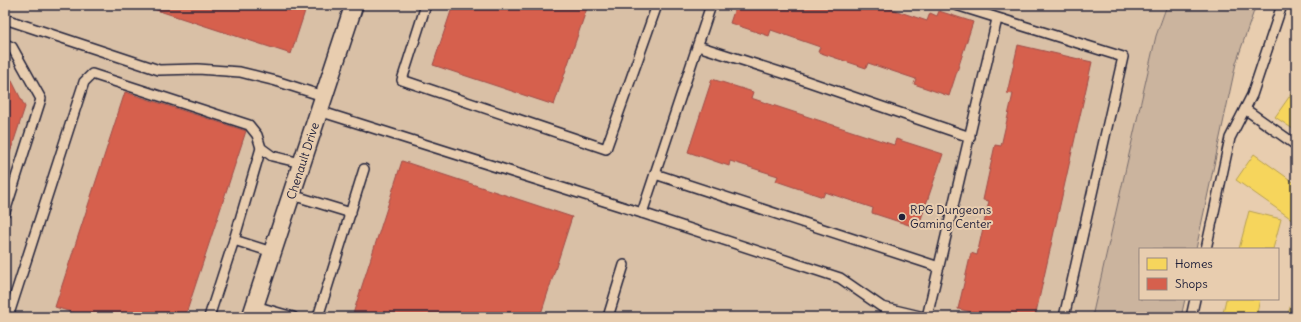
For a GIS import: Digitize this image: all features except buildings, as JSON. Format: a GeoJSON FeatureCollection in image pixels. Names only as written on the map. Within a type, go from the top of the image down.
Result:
{"type":"FeatureCollection","features":[{"type":"Feature","properties":{"kind":"street","name":"Chenault Drive"},"geometry":{"type":"LineString","coordinates":[[253,311],[354,5]]}},
{"type":"Feature","properties":{"kind":"lane"},"geometry":{"type":"LineString","coordinates":[[426,5],[402,80],[606,149],[657,5]]}},
{"type":"Feature","properties":{"kind":"lane"},"geometry":{"type":"LineString","coordinates":[[642,213],[711,5]]}},
{"type":"Feature","properties":{"kind":"lane"},"geometry":{"type":"LineString","coordinates":[[956,5],[1122,57],[1064,317]]}},
{"type":"Feature","properties":{"kind":"lane"},"geometry":{"type":"LineString","coordinates":[[1206,248],[1230,138],[1252,95],[1282,5]]}},
{"type":"Feature","properties":{"kind":"lane"},"geometry":{"type":"LineString","coordinates":[[5,19],[159,70],[198,69],[240,72],[276,82],[321,104],[642,213],[840,278],[882,308],[924,317]]}},
{"type":"Feature","properties":{"kind":"lane"},"geometry":{"type":"LineString","coordinates":[[927,317],[997,19]]}},
{"type":"Feature","properties":{"kind":"lane"},"geometry":{"type":"LineString","coordinates":[[5,44],[12,47],[41,99],[5,212]]}},
{"type":"Feature","properties":{"kind":"lane"},"geometry":{"type":"LineString","coordinates":[[698,46],[789,75],[970,137]]}},
{"type":"Feature","properties":{"kind":"lane"},"geometry":{"type":"LineString","coordinates":[[8,317],[84,82],[92,74],[249,125],[257,135],[261,148],[234,240],[209,317]]}},
{"type":"Feature","properties":{"kind":"lane"},"geometry":{"type":"LineString","coordinates":[[1245,109],[1296,145]]}},
{"type":"Feature","properties":{"kind":"lane"},"geometry":{"type":"LineString","coordinates":[[261,148],[272,156],[301,164]]}},
{"type":"Feature","properties":{"kind":"lane"},"geometry":{"type":"LineString","coordinates":[[318,317],[364,169]]}},
{"type":"Feature","properties":{"kind":"lane"},"geometry":{"type":"LineString","coordinates":[[655,174],[939,267]]}},
{"type":"Feature","properties":{"kind":"lane"},"geometry":{"type":"LineString","coordinates":[[292,195],[350,213]]}},
{"type":"Feature","properties":{"kind":"lane"},"geometry":{"type":"LineString","coordinates":[[234,240],[272,252]]}},
{"type":"Feature","properties":{"kind":"lane"},"geometry":{"type":"LineString","coordinates":[[608,317],[624,265]]}},
{"type":"Feature","properties":{"kind":"lane"},"geometry":{"type":"LineString","coordinates":[[1191,317],[1195,300]]}},
{"type":"Feature","properties":{"kind":"lane"},"geometry":{"type":"LineString","coordinates":[[253,311],[293,317]]}},
{"type":"Feature","properties":{"kind":"shaded area"},"geometry":{"type":"Polygon","coordinates":[[[5,5],[1166,5],[1156,36],[1092,317],[5,317],[5,5]]]}},
{"type":"Feature","properties":{"kind":"shaded area"},"geometry":{"type":"Polygon","coordinates":[[[1167,5],[1256,5],[1236,63],[1196,248],[1139,248],[1139,300],[1185,300],[1181,317],[1092,317],[1156,36],[1167,5]]]}},
{"type":"Feature","properties":{"kind":"place","name":"RPG Dungeons Gaming Center"},"geometry":{"type":"Point","coordinates":[902,217]}}]}
